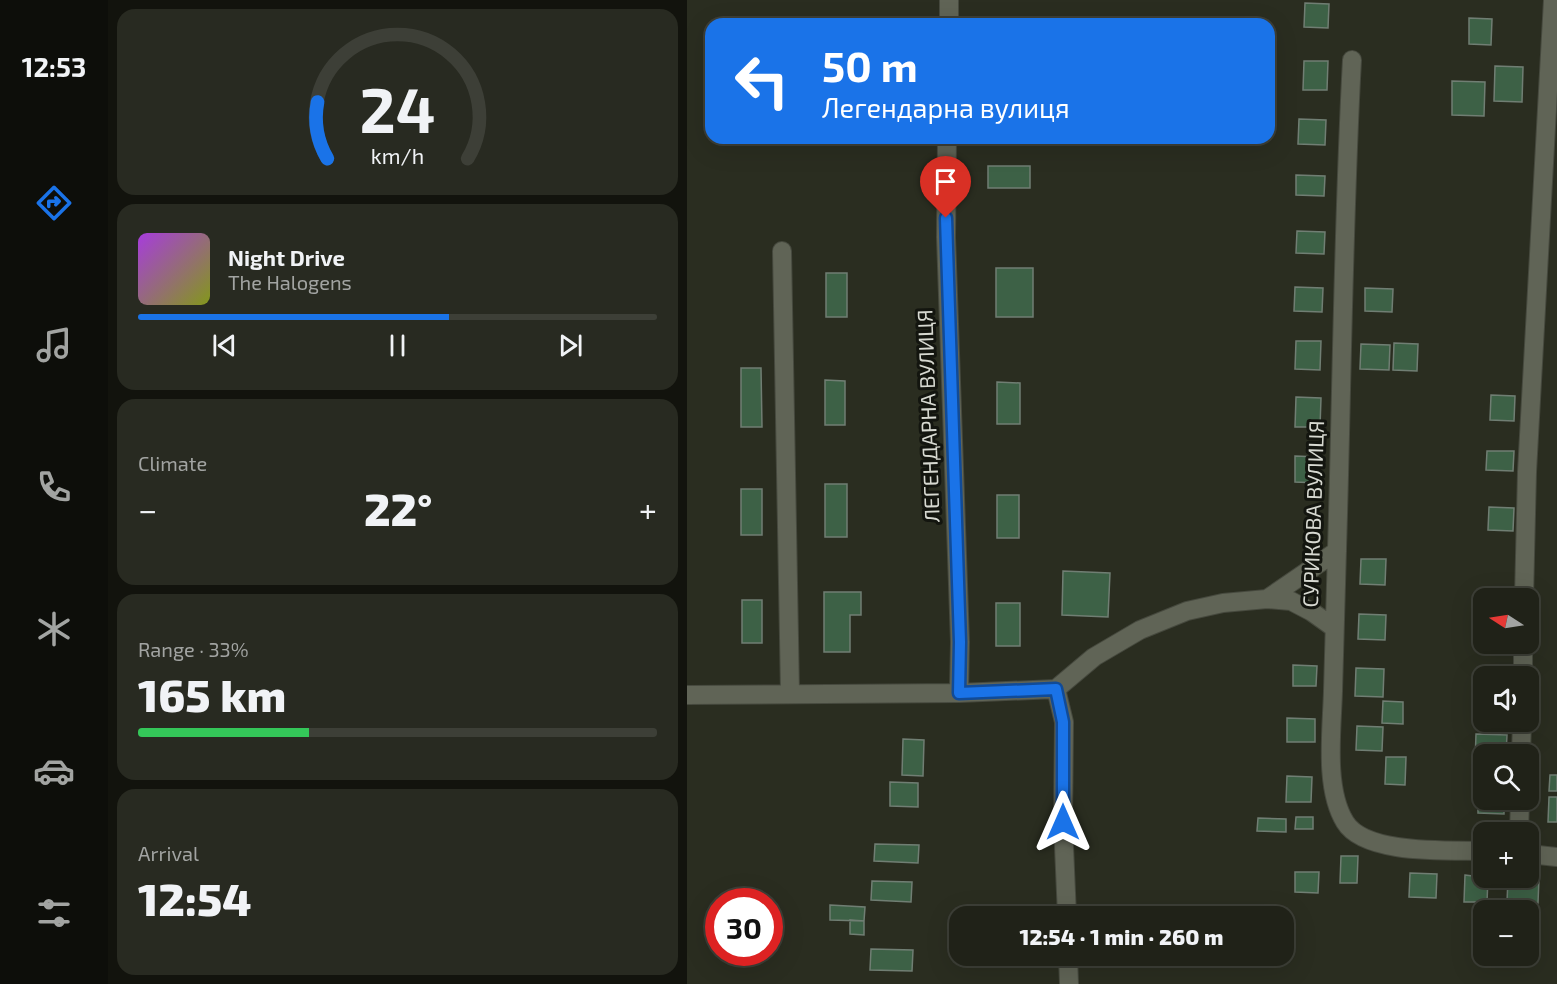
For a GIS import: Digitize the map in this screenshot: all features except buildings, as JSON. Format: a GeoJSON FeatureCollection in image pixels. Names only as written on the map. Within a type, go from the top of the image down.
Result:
{"type":"FeatureCollection","features":[{"type":"Feature","properties":{"kind":"street"},"geometry":{"type":"LineString","coordinates":[[949,0],[949,18]]}},
{"type":"Feature","properties":{"kind":"street"},"geometry":{"type":"LineString","coordinates":[[1524,588],[1527,472],[1553,0]]}},
{"type":"Feature","properties":{"kind":"street","name":"СУРИКОВА ВУЛИЦЯ"},"geometry":{"type":"LineString","coordinates":[[1352,60],[1345,180],[1337,551],[1333,627],[1332,761],[1335,797],[1345,823],[1368,841],[1398,848],[1473,851]]}},
{"type":"Feature","properties":{"kind":"street","name":"ЛЕГЕНДАРНА ВУЛИЦЯ"},"geometry":{"type":"LineString","coordinates":[[947,144],[946,237],[960,642],[959,693]]}},
{"type":"Feature","properties":{"kind":"street"},"geometry":{"type":"LineString","coordinates":[[782,251],[790,693]]}},
{"type":"Feature","properties":{"kind":"street"},"geometry":{"type":"LineString","coordinates":[[1267,599],[1337,551]]}},
{"type":"Feature","properties":{"kind":"street"},"geometry":{"type":"LineString","coordinates":[[687,695],[959,693],[1056,689],[1094,657],[1140,630],[1187,611],[1223,603],[1267,599],[1291,601],[1333,627]]}},
{"type":"Feature","properties":{"kind":"street"},"geometry":{"type":"LineString","coordinates":[[1056,689],[1063,722],[1063,822],[1067,906]]}},
{"type":"Feature","properties":{"kind":"street"},"geometry":{"type":"LineString","coordinates":[[1539,855],[1557,857]]}},
{"type":"Feature","properties":{"kind":"street"},"geometry":{"type":"LineString","coordinates":[[1068,966],[1069,984]]}},
{"type":"Feature","properties":{"kind":"route"},"geometry":{"type":"LineString","coordinates":[[946,218],[960,642],[959,693],[1056,689],[1063,722],[1063,822]]}}]}
